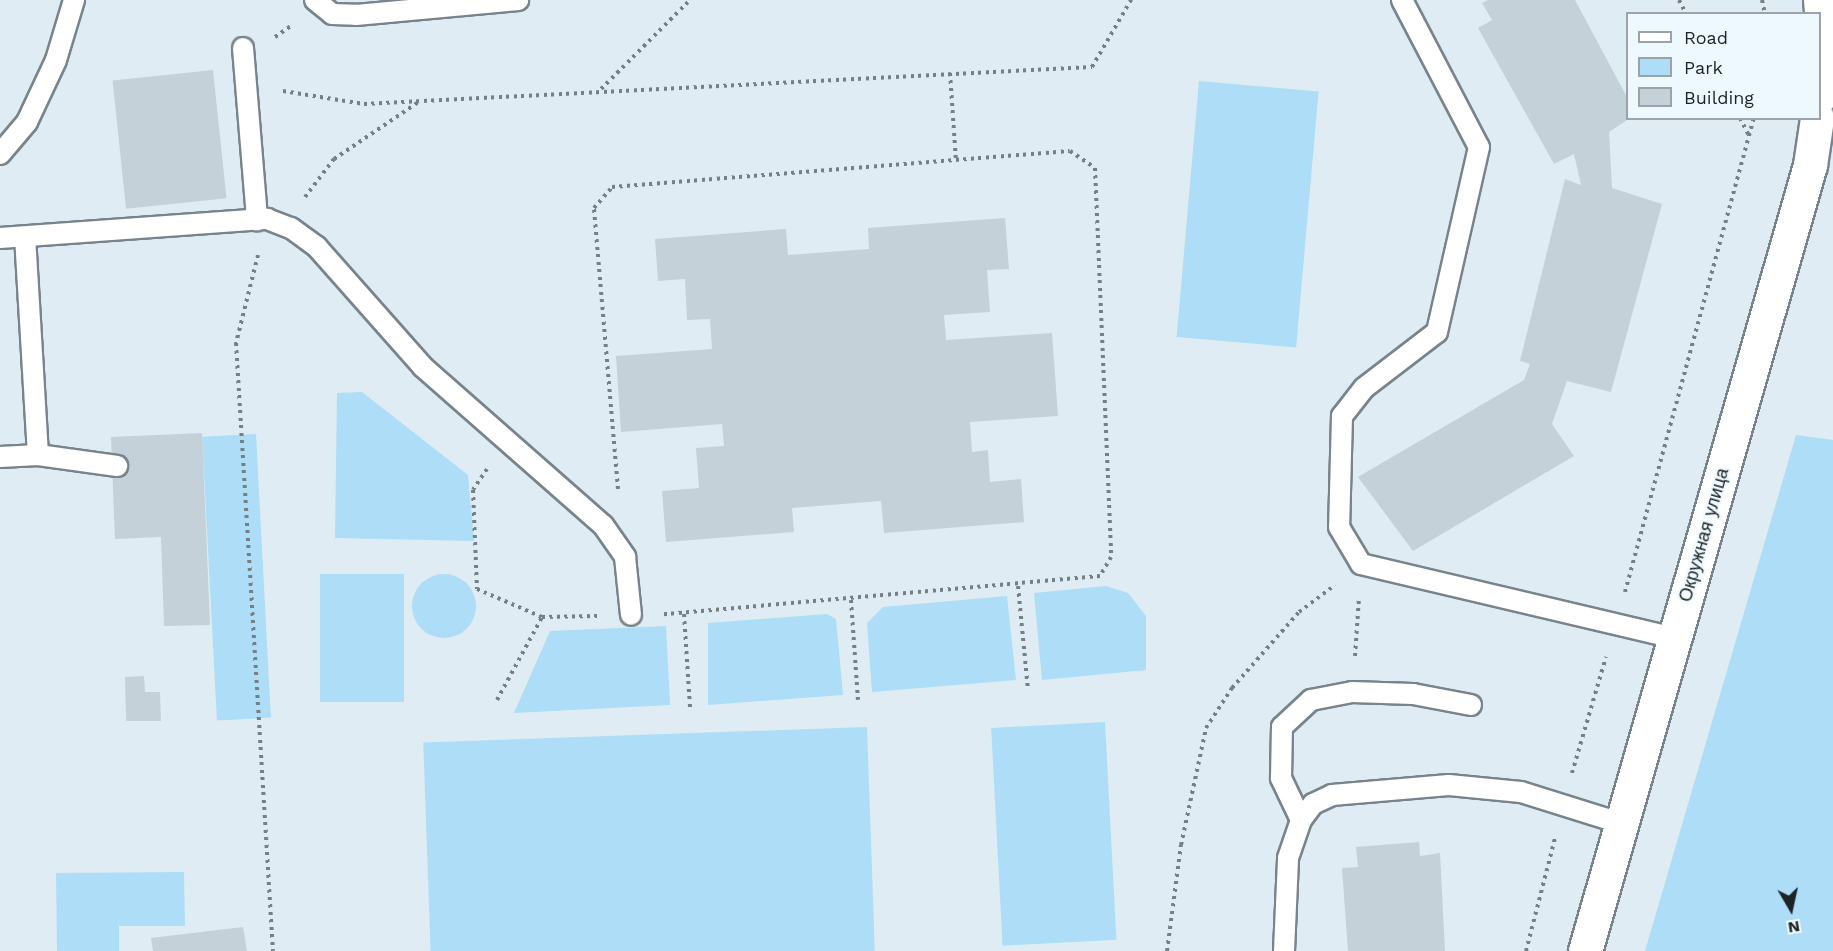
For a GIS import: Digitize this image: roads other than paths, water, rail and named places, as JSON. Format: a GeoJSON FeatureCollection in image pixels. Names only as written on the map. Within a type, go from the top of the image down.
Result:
{"type":"FeatureCollection","features":[{"type":"Feature","properties":{"kind":"street"},"geometry":{"type":"LineString","coordinates":[[1820,0],[1825,57],[1821,84]]}},
{"type":"Feature","properties":{"kind":"street","name":"Окружная улица"},"geometry":{"type":"LineString","coordinates":[[1585,951],[1810,165],[1816,120]]}},
{"type":"Feature","properties":{"kind":"lane"},"geometry":{"type":"LineString","coordinates":[[0,154],[32,112],[56,60],[74,0]]}},
{"type":"Feature","properties":{"kind":"lane"},"geometry":{"type":"LineString","coordinates":[[315,0],[332,14],[356,15],[518,0]]}},
{"type":"Feature","properties":{"kind":"lane"},"geometry":{"type":"LineString","coordinates":[[1402,0],[1479,147],[1437,332],[1364,388],[1341,416],[1339,527],[1361,564],[1675,638]]}},
{"type":"Feature","properties":{"kind":"lane"},"geometry":{"type":"LineString","coordinates":[[243,48],[246,85],[267,221]]}},
{"type":"Feature","properties":{"kind":"lane"},"geometry":{"type":"LineString","coordinates":[[0,238],[267,221],[317,247],[423,367],[603,525],[625,557],[631,615]]}},
{"type":"Feature","properties":{"kind":"lane"},"geometry":{"type":"LineString","coordinates":[[24,237],[38,455]]}},
{"type":"Feature","properties":{"kind":"lane"},"geometry":{"type":"LineString","coordinates":[[0,457],[38,455],[117,466]]}},
{"type":"Feature","properties":{"kind":"lane"},"geometry":{"type":"LineString","coordinates":[[1301,820],[1281,778],[1282,727],[1311,700],[1352,692],[1413,694],[1471,705]]}},
{"type":"Feature","properties":{"kind":"lane"},"geometry":{"type":"LineString","coordinates":[[1284,951],[1288,858],[1301,820],[1313,804],[1332,795],[1388,788],[1449,785],[1521,792],[1623,824]]}}]}
